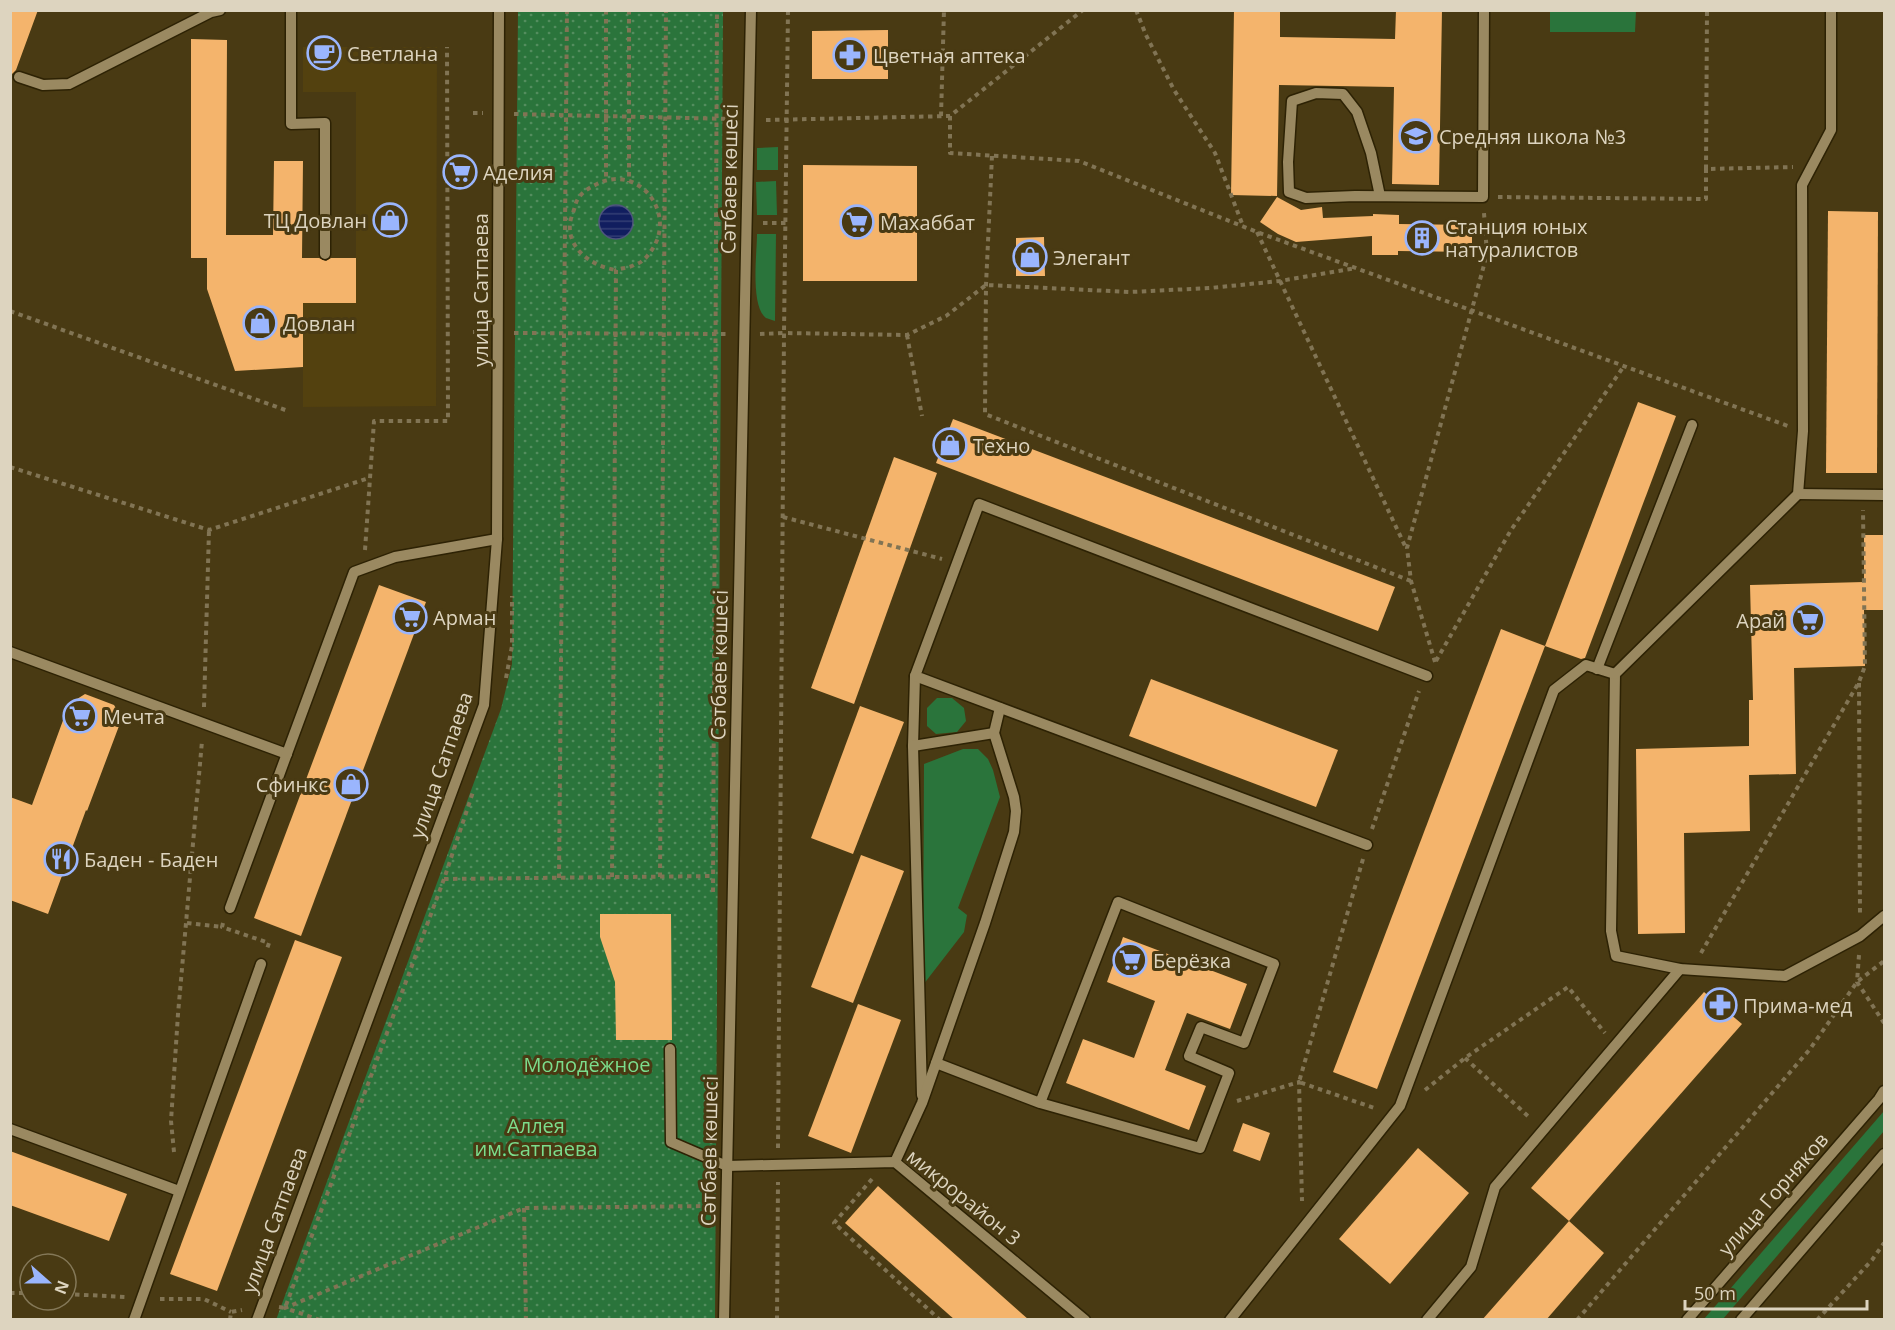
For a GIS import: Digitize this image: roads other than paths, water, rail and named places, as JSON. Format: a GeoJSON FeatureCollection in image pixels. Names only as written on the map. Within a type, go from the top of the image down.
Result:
{"type":"FeatureCollection","features":[{"type":"Feature","properties":{"kind":"street"},"geometry":{"type":"LineString","coordinates":[[20,77],[43,85],[69,84],[220,10]]}},
{"type":"Feature","properties":{"kind":"street"},"geometry":{"type":"LineString","coordinates":[[291,10],[291,124],[325,123],[325,254]]}},
{"type":"Feature","properties":{"kind":"street","name":"улица Сатпаева"},"geometry":{"type":"LineString","coordinates":[[257,1320],[484,705],[497,538],[499,10]]}},
{"type":"Feature","properties":{"kind":"street","name":"Сәтбаев көшесі"},"geometry":{"type":"LineString","coordinates":[[723,1320],[751,10]]}},
{"type":"Feature","properties":{"kind":"street"},"geometry":{"type":"LineString","coordinates":[[1380,196],[1371,153],[1357,112],[1343,94],[1316,93],[1292,101],[1288,162],[1289,192],[1306,198],[1483,197],[1484,10]]}},
{"type":"Feature","properties":{"kind":"street"},"geometry":{"type":"LineString","coordinates":[[1831,10],[1831,130],[1802,185],[1803,431],[1798,494],[1615,674],[1611,931],[1616,956],[1680,969],[1785,976],[1860,936],[1884,916]]}},
{"type":"Feature","properties":{"kind":"street"},"geometry":{"type":"LineString","coordinates":[[1597,669],[1692,425]]}},
{"type":"Feature","properties":{"kind":"street"},"geometry":{"type":"LineString","coordinates":[[1798,494],[1884,495]]}},
{"type":"Feature","properties":{"kind":"street"},"geometry":{"type":"LineString","coordinates":[[922,1103],[913,746],[915,676],[979,504],[1427,676]]}},
{"type":"Feature","properties":{"kind":"street"},"geometry":{"type":"LineString","coordinates":[[230,908],[354,572],[395,557],[497,538]]}},
{"type":"Feature","properties":{"kind":"street"},"geometry":{"type":"LineString","coordinates":[[10,652],[287,754]]}},
{"type":"Feature","properties":{"kind":"street"},"geometry":{"type":"LineString","coordinates":[[1230,1320],[1400,1106],[1554,690],[1586,665],[1615,674]]}},
{"type":"Feature","properties":{"kind":"street"},"geometry":{"type":"LineString","coordinates":[[915,676],[1366,845]]}},
{"type":"Feature","properties":{"kind":"street"},"geometry":{"type":"LineString","coordinates":[[891,1162],[922,1103],[1014,832],[1016,812],[1014,797],[994,733],[1000,708]]}},
{"type":"Feature","properties":{"kind":"street"},"geometry":{"type":"LineString","coordinates":[[913,746],[994,733]]}},
{"type":"Feature","properties":{"kind":"street"},"geometry":{"type":"LineString","coordinates":[[936,1063],[1040,1103],[1200,1148],[1229,1073],[1189,1056],[1201,1027],[1244,1043],[1274,964],[1118,902],[1040,1103]]}},
{"type":"Feature","properties":{"kind":"street"},"geometry":{"type":"LineString","coordinates":[[134,1320],[261,964]]}},
{"type":"Feature","properties":{"kind":"street"},"geometry":{"type":"LineString","coordinates":[[1426,1320],[1471,1267],[1495,1187],[1680,969]]}},
{"type":"Feature","properties":{"kind":"street"},"geometry":{"type":"LineString","coordinates":[[670,1049],[671,1142],[727,1166]]}},
{"type":"Feature","properties":{"kind":"street","name":"улица Горняков"},"geometry":{"type":"LineString","coordinates":[[1687,1320],[1884,1091]]}},
{"type":"Feature","properties":{"kind":"street"},"geometry":{"type":"LineString","coordinates":[[10,1129],[179,1191]]}},
{"type":"Feature","properties":{"kind":"street"},"geometry":{"type":"LineString","coordinates":[[1741,1320],[1884,1154]]}},
{"type":"Feature","properties":{"kind":"street","name":"микрорайон 3"},"geometry":{"type":"LineString","coordinates":[[727,1166],[891,1162],[1085,1320]]}},
{"type":"Feature","properties":{"kind":"place","name":"Светлана"},"geometry":{"type":"Point","coordinates":[324,53]}},
{"type":"Feature","properties":{"kind":"place","name":"Цветная аптека"},"geometry":{"type":"Point","coordinates":[850,55]}},
{"type":"Feature","properties":{"kind":"place","name":"Средняя школа №3"},"geometry":{"type":"Point","coordinates":[1416,136]}},
{"type":"Feature","properties":{"kind":"place","name":"Аделия"},"geometry":{"type":"Point","coordinates":[460,172]}},
{"type":"Feature","properties":{"kind":"place","name":"ТЦ Довлан"},"geometry":{"type":"Point","coordinates":[390,220]}},
{"type":"Feature","properties":{"kind":"place","name":"Махаббат"},"geometry":{"type":"Point","coordinates":[857,222]}},
{"type":"Feature","properties":{"kind":"place","name":"Станция юных натуралистов"},"geometry":{"type":"Point","coordinates":[1422,238]}},
{"type":"Feature","properties":{"kind":"place","name":"Элегант"},"geometry":{"type":"Point","coordinates":[1030,257]}},
{"type":"Feature","properties":{"kind":"place","name":"Довлан"},"geometry":{"type":"Point","coordinates":[260,323]}},
{"type":"Feature","properties":{"kind":"place","name":"Техно"},"geometry":{"type":"Point","coordinates":[950,445]}},
{"type":"Feature","properties":{"kind":"place","name":"Арман"},"geometry":{"type":"Point","coordinates":[410,617]}},
{"type":"Feature","properties":{"kind":"place","name":"Арай"},"geometry":{"type":"Point","coordinates":[1808,620]}},
{"type":"Feature","properties":{"kind":"place","name":"Мечта"},"geometry":{"type":"Point","coordinates":[80,716]}},
{"type":"Feature","properties":{"kind":"place","name":"Сфинкс"},"geometry":{"type":"Point","coordinates":[351,784]}},
{"type":"Feature","properties":{"kind":"place","name":"Баден - Баден"},"geometry":{"type":"Point","coordinates":[61,859]}},
{"type":"Feature","properties":{"kind":"place","name":"Берёзка"},"geometry":{"type":"Point","coordinates":[1130,960]}},
{"type":"Feature","properties":{"kind":"place","name":"Прима-мед"},"geometry":{"type":"Point","coordinates":[1720,1005]}},
{"type":"Feature","properties":{"kind":"park label","name":"Молодёжное"},"geometry":{"type":"Point","coordinates":[587,1064]}},
{"type":"Feature","properties":{"kind":"park label","name":"Аллея им.Сатпаева"},"geometry":{"type":"Point","coordinates":[536,1136]}}]}
